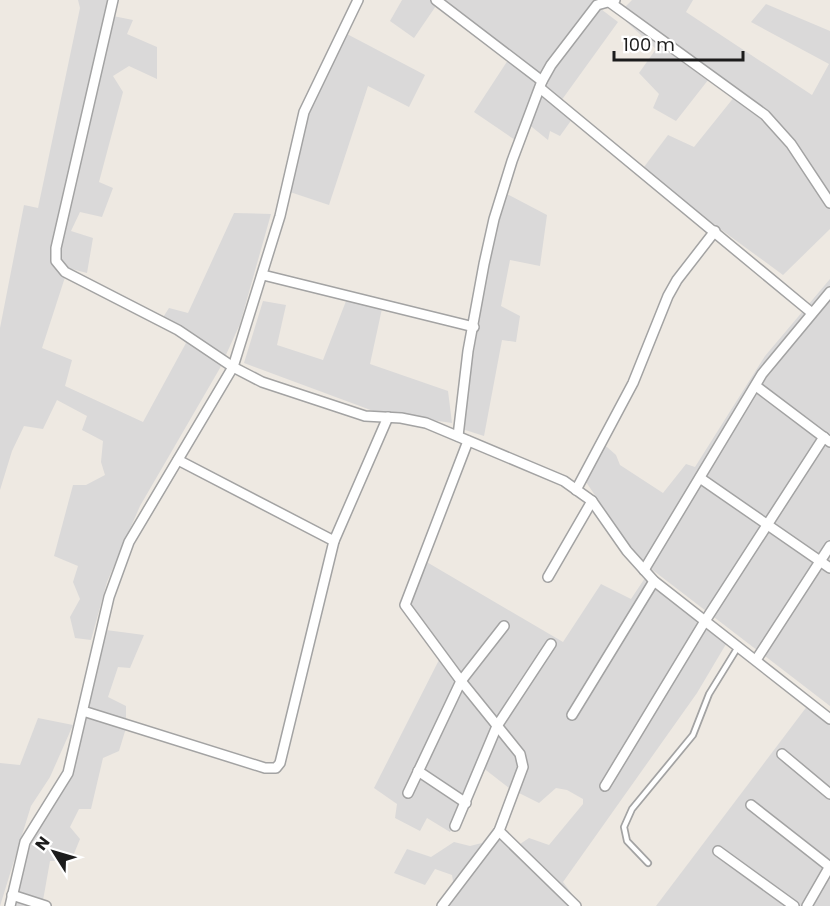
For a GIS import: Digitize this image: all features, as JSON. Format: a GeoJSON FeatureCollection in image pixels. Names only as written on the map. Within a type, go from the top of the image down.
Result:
{"type":"FeatureCollection","features":[{"type":"Feature","properties":{"kind":"street"},"geometry":{"type":"LineString","coordinates":[[113,0],[58,239],[56,261],[65,272],[178,330],[233,367],[262,382],[365,416],[426,423],[564,481],[592,501],[627,551],[654,581],[830,719]]}},
{"type":"Feature","properties":{"kind":"street"},"geometry":{"type":"LineString","coordinates":[[11,901],[25,842],[68,773],[108,597],[125,553],[233,367],[280,216],[304,112],[358,0]]}},
{"type":"Feature","properties":{"kind":"street"},"geometry":{"type":"LineString","coordinates":[[436,0],[541,84],[812,313]]}},
{"type":"Feature","properties":{"kind":"street"},"geometry":{"type":"LineString","coordinates":[[458,436],[468,351],[494,219],[541,84],[597,5],[610,1],[765,116],[791,144],[830,203]]}},
{"type":"Feature","properties":{"kind":"street"},"geometry":{"type":"LineString","coordinates":[[576,490],[633,383],[668,296],[677,280],[716,231]]}},
{"type":"Feature","properties":{"kind":"street"},"geometry":{"type":"LineString","coordinates":[[263,275],[474,327]]}},
{"type":"Feature","properties":{"kind":"street"},"geometry":{"type":"LineString","coordinates":[[644,570],[762,374],[830,292]]}},
{"type":"Feature","properties":{"kind":"street"},"geometry":{"type":"LineString","coordinates":[[605,786],[705,621],[768,524],[827,440],[756,386]]}},
{"type":"Feature","properties":{"kind":"street"},"geometry":{"type":"LineString","coordinates":[[83,711],[265,768],[276,768],[280,763],[334,541],[388,417]]}},
{"type":"Feature","properties":{"kind":"street"},"geometry":{"type":"LineString","coordinates":[[442,906],[499,831],[523,767],[520,754],[461,681],[405,605],[468,441]]}},
{"type":"Feature","properties":{"kind":"street"},"geometry":{"type":"LineString","coordinates":[[178,460],[334,541]]}},
{"type":"Feature","properties":{"kind":"street"},"geometry":{"type":"LineString","coordinates":[[700,478],[830,568]]}},
{"type":"Feature","properties":{"kind":"street"},"geometry":{"type":"LineString","coordinates":[[548,577],[592,501]]}},
{"type":"Feature","properties":{"kind":"street"},"geometry":{"type":"LineString","coordinates":[[756,660],[830,546]]}},
{"type":"Feature","properties":{"kind":"street"},"geometry":{"type":"LineString","coordinates":[[572,715],[654,581]]}},
{"type":"Feature","properties":{"kind":"street"},"geometry":{"type":"LineString","coordinates":[[408,793],[461,681],[504,626]]}},
{"type":"Feature","properties":{"kind":"street"},"geometry":{"type":"LineString","coordinates":[[455,826],[497,726],[551,644]]}},
{"type":"Feature","properties":{"kind":"street"},"geometry":{"type":"LineString","coordinates":[[782,754],[830,794]]}},
{"type":"Feature","properties":{"kind":"street"},"geometry":{"type":"LineString","coordinates":[[418,771],[466,803]]}},
{"type":"Feature","properties":{"kind":"street"},"geometry":{"type":"LineString","coordinates":[[751,805],[830,867],[807,906]]}},
{"type":"Feature","properties":{"kind":"street"},"geometry":{"type":"LineString","coordinates":[[499,831],[576,906]]}},
{"type":"Feature","properties":{"kind":"street"},"geometry":{"type":"LineString","coordinates":[[718,851],[794,906]]}},
{"type":"Feature","properties":{"kind":"street"},"geometry":{"type":"LineString","coordinates":[[0,896],[11,901],[46,906]]}},
{"type":"Feature","properties":{"kind":"lane"},"geometry":{"type":"LineString","coordinates":[[648,863],[627,840],[624,827],[632,808],[693,735],[709,694],[738,646]]}},
{"type":"Feature","properties":{"kind":"shaded area"},"geometry":{"type":"Polygon","coordinates":[[[78,0],[116,0],[113,16],[133,20],[127,34],[157,47],[157,79],[129,66],[113,76],[123,92],[99,182],[113,188],[102,217],[80,212],[71,231],[93,238],[87,273],[68,268],[42,348],[72,360],[65,386],[143,422],[186,343],[160,322],[169,308],[188,313],[234,213],[271,214],[240,324],[220,368],[140,506],[107,582],[91,640],[75,638],[70,617],[80,599],[73,582],[78,566],[54,556],[73,485],[86,485],[105,475],[101,462],[103,441],[82,430],[87,416],[57,400],[43,429],[24,426],[12,451],[0,490],[0,328],[24,205],[38,208],[80,8],[78,0]]]}},
{"type":"Feature","properties":{"kind":"shaded area"},"geometry":{"type":"Polygon","coordinates":[[[402,0],[440,0],[414,38],[390,21],[402,0]]]}},
{"type":"Feature","properties":{"kind":"shaded area"},"geometry":{"type":"Polygon","coordinates":[[[441,0],[594,0],[593,3],[618,22],[561,101],[575,115],[560,136],[550,131],[548,140],[522,119],[515,140],[474,112],[512,54],[441,0]]]}},
{"type":"Feature","properties":{"kind":"shaded area"},"geometry":{"type":"Polygon","coordinates":[[[632,0],[693,0],[686,12],[812,95],[829,64],[751,22],[766,4],[830,31],[830,229],[783,275],[641,171],[668,135],[694,147],[739,91],[712,75],[676,121],[653,108],[659,94],[639,73],[656,49],[618,14],[632,0]]]}},
{"type":"Feature","properties":{"kind":"shaded area"},"geometry":{"type":"Polygon","coordinates":[[[347,34],[425,75],[409,107],[368,86],[329,205],[290,192],[305,120],[323,75],[347,34]]]}},
{"type":"Feature","properties":{"kind":"shaded area"},"geometry":{"type":"Polygon","coordinates":[[[503,192],[547,215],[540,266],[510,260],[501,306],[520,316],[516,342],[502,340],[484,436],[462,429],[487,266],[503,192]]]}},
{"type":"Feature","properties":{"kind":"shaded area"},"geometry":{"type":"Polygon","coordinates":[[[830,279],[830,706],[637,558],[584,479],[597,444],[607,447],[616,455],[620,465],[663,493],[686,464],[695,467],[765,356],[830,279]]]}},
{"type":"Feature","properties":{"kind":"shaded area"},"geometry":{"type":"Polygon","coordinates":[[[348,296],[383,304],[370,364],[448,391],[452,423],[376,412],[244,363],[263,301],[286,305],[277,345],[323,360],[348,296]]]}},
{"type":"Feature","properties":{"kind":"shaded area"},"geometry":{"type":"Polygon","coordinates":[[[425,561],[563,642],[601,584],[631,599],[647,575],[729,639],[697,693],[563,882],[581,906],[439,906],[454,887],[452,875],[435,869],[425,885],[394,873],[407,849],[431,857],[454,842],[470,846],[482,843],[493,829],[514,848],[529,838],[549,845],[583,804],[583,799],[567,790],[556,788],[539,803],[509,788],[482,767],[450,832],[427,818],[420,831],[395,818],[397,804],[374,788],[442,654],[405,612],[425,561]]]}},
{"type":"Feature","properties":{"kind":"shaded area"},"geometry":{"type":"Polygon","coordinates":[[[106,630],[144,635],[130,668],[118,667],[108,697],[126,706],[126,728],[119,751],[103,758],[91,809],[79,809],[70,827],[80,839],[71,861],[50,861],[42,906],[14,906],[25,850],[68,779],[106,630]]]}},
{"type":"Feature","properties":{"kind":"shaded area"},"geometry":{"type":"Polygon","coordinates":[[[808,705],[830,720],[830,906],[656,906],[808,705]]]}},
{"type":"Feature","properties":{"kind":"shaded area"},"geometry":{"type":"Polygon","coordinates":[[[38,718],[73,725],[50,777],[31,806],[0,906],[0,763],[20,765],[38,718]]]}}]}
